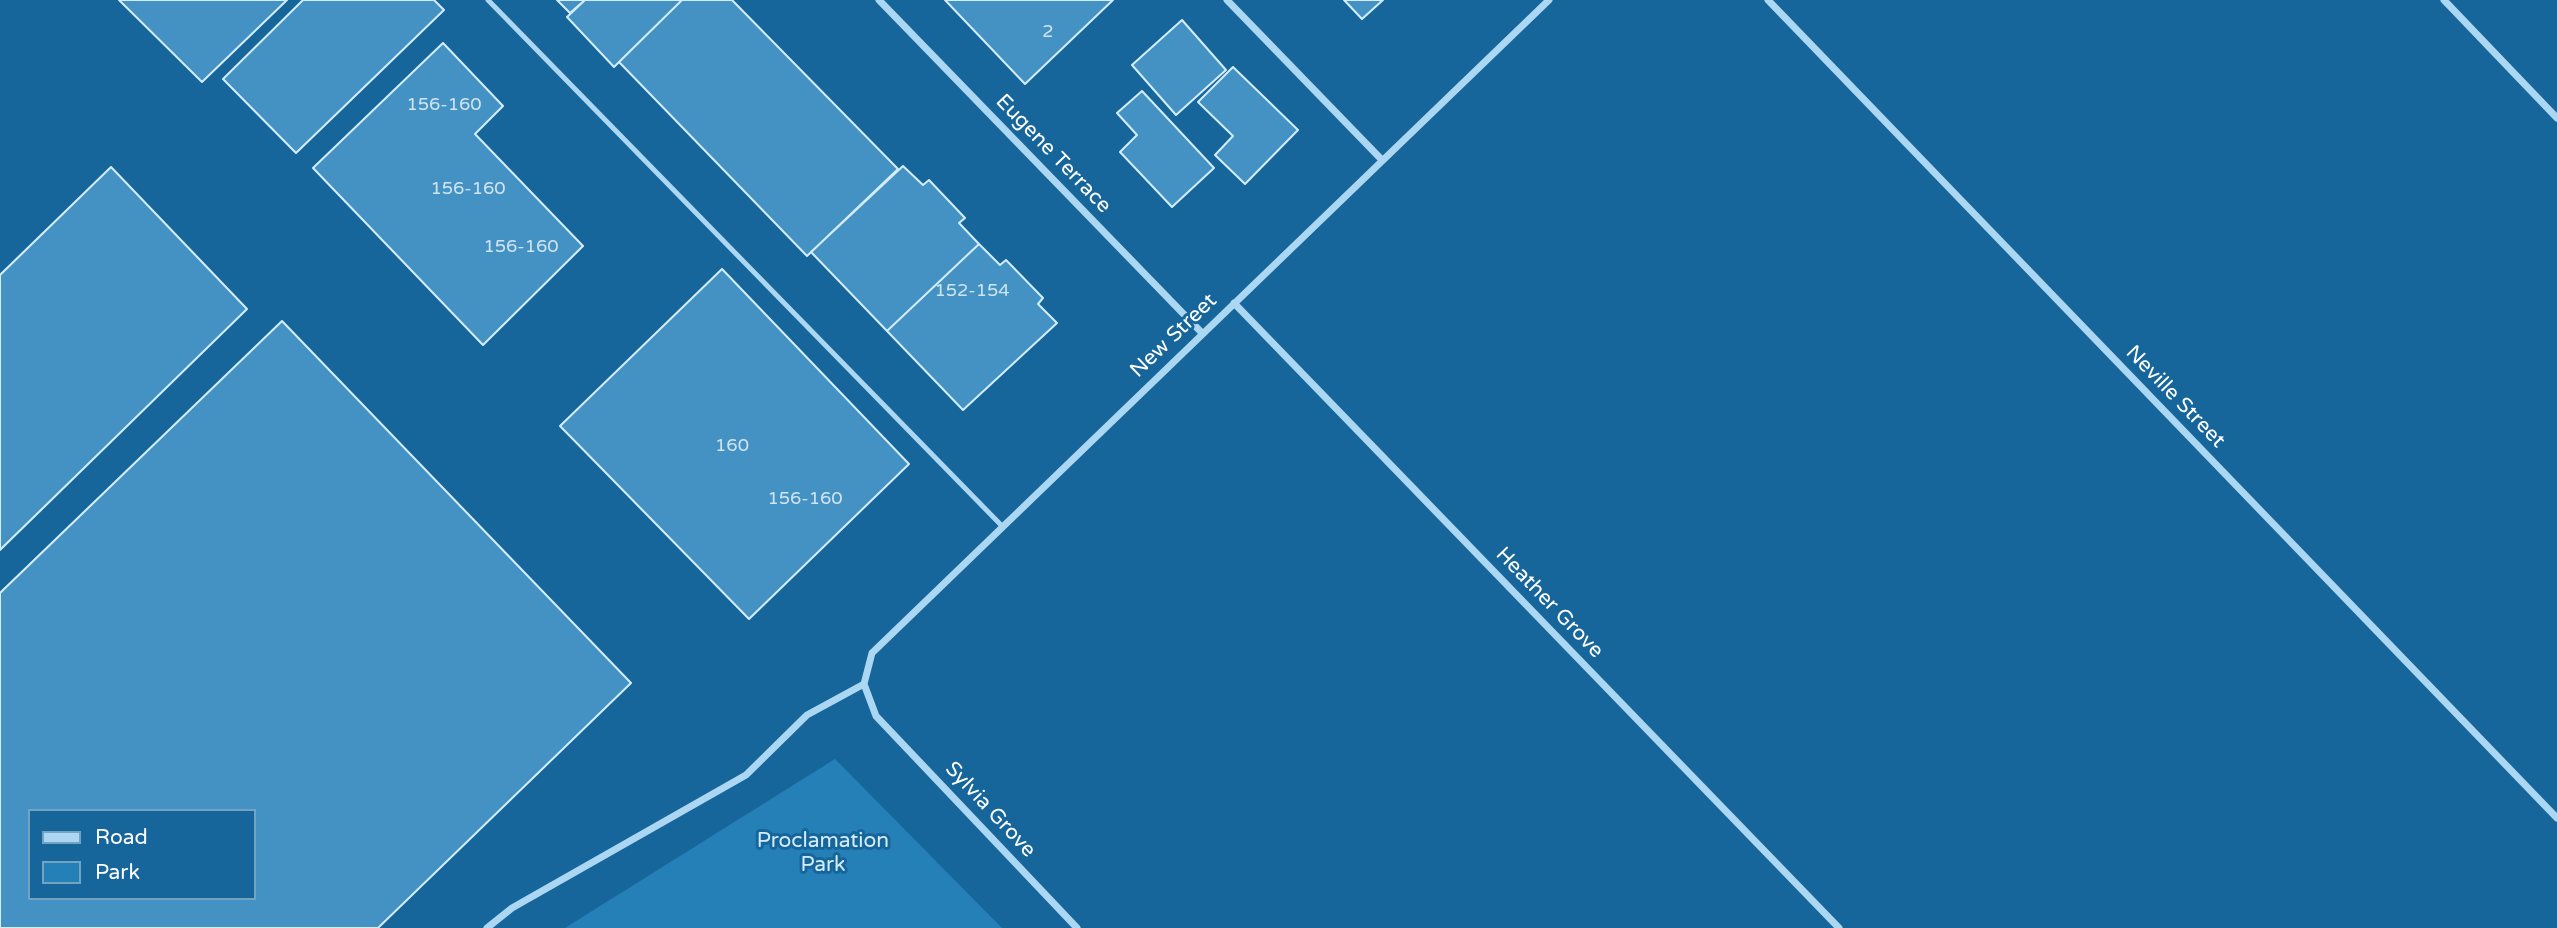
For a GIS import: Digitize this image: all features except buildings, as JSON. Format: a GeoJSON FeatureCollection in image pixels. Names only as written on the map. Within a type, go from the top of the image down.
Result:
{"type":"FeatureCollection","features":[{"type":"Feature","properties":{"kind":"street","name":"Eugene Terrace"},"geometry":{"type":"LineString","coordinates":[[879,0],[1202,333]]}},
{"type":"Feature","properties":{"kind":"street"},"geometry":{"type":"LineString","coordinates":[[1227,0],[1382,160]]}},
{"type":"Feature","properties":{"kind":"street","name":"New Street"},"geometry":{"type":"LineString","coordinates":[[864,684],[872,653],[1549,0]]}},
{"type":"Feature","properties":{"kind":"street","name":"Neville Street"},"geometry":{"type":"LineString","coordinates":[[1768,0],[2557,818]]}},
{"type":"Feature","properties":{"kind":"street"},"geometry":{"type":"LineString","coordinates":[[2444,0],[2557,118]]}},
{"type":"Feature","properties":{"kind":"street","name":"Heather Grove"},"geometry":{"type":"LineString","coordinates":[[1234,303],[1839,928]]}},
{"type":"Feature","properties":{"kind":"street"},"geometry":{"type":"LineString","coordinates":[[486,928],[512,908],[746,775],[807,715],[864,684]]}},
{"type":"Feature","properties":{"kind":"street","name":"Sylvia Grove"},"geometry":{"type":"LineString","coordinates":[[864,684],[876,716],[1077,928]]}},
{"type":"Feature","properties":{"kind":"lane"},"geometry":{"type":"LineString","coordinates":[[488,0],[1002,526]]}},
{"type":"Feature","properties":{"kind":"green space","name":"Proclamation Park"},"geometry":{"type":"Polygon","coordinates":[[[835,759],[1002,928],[565,928],[835,759]]]}}]}
